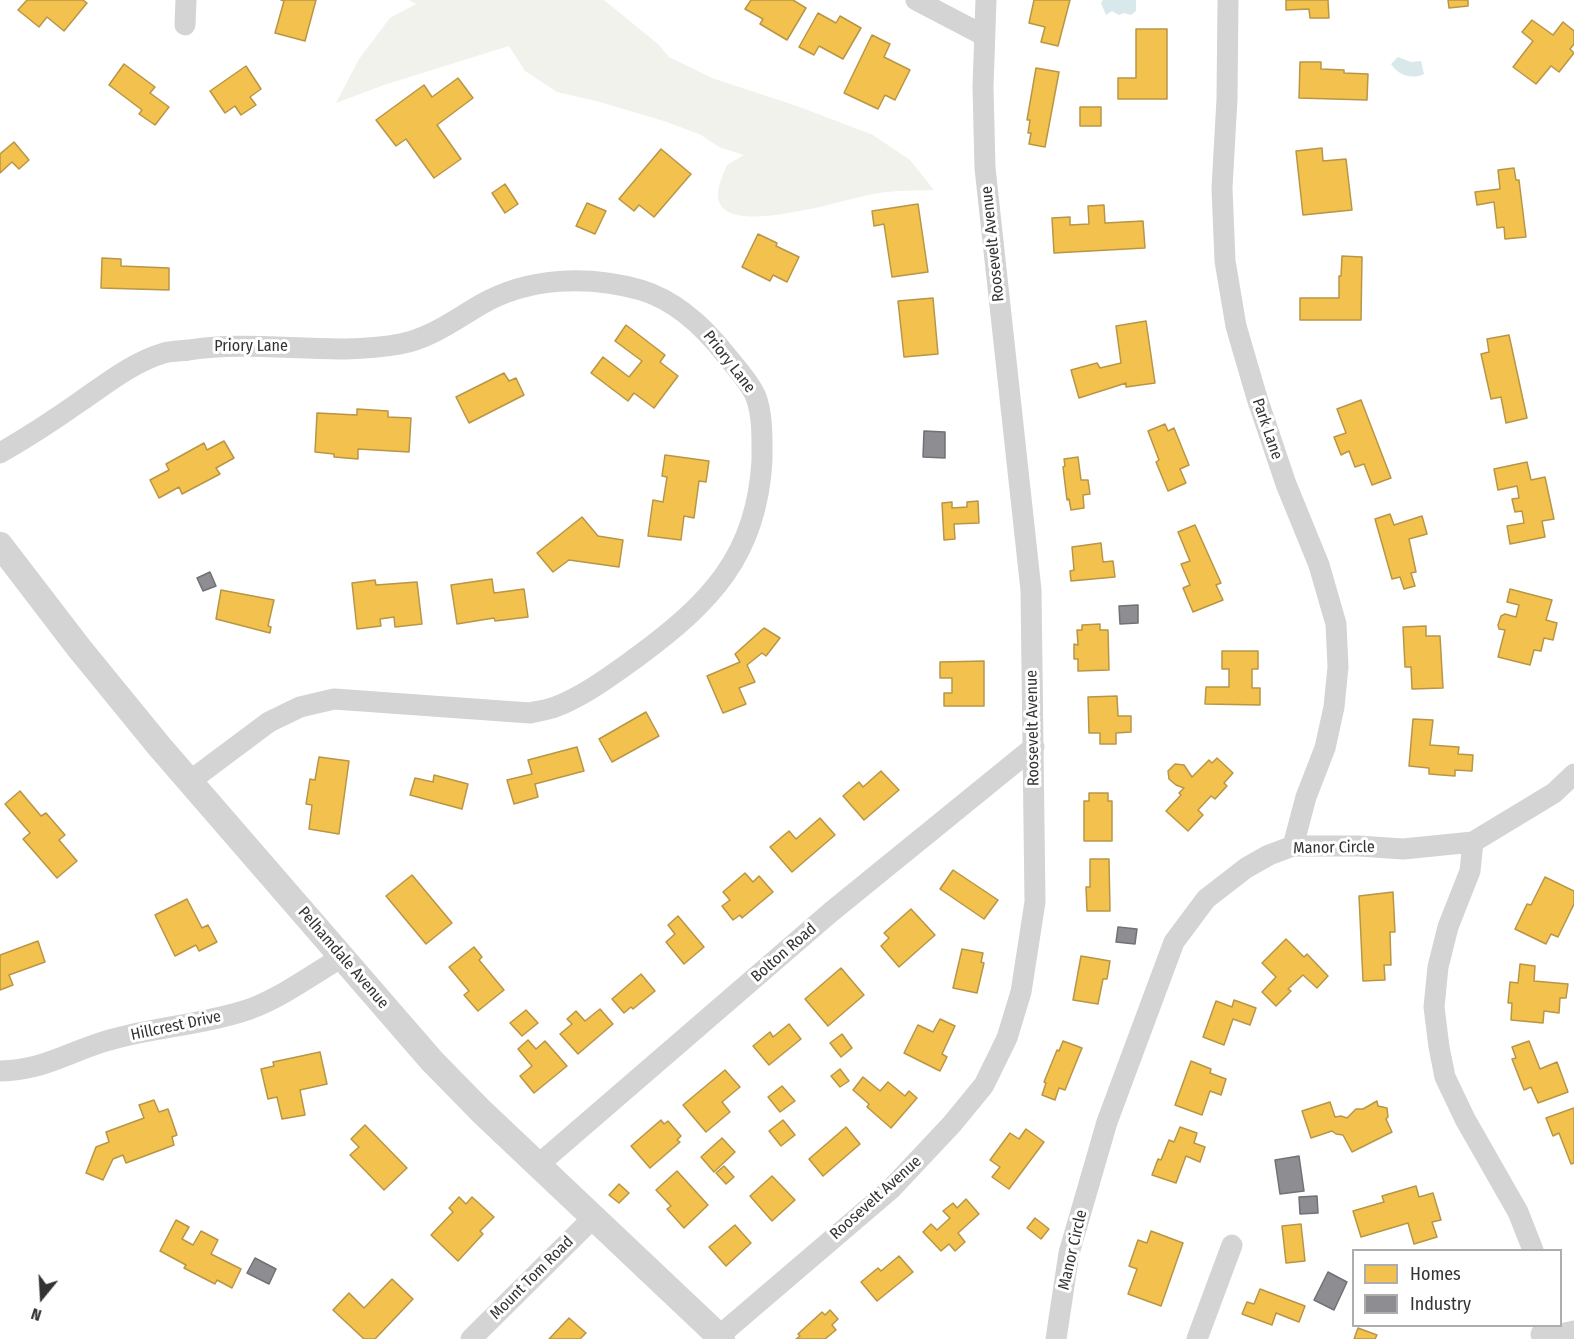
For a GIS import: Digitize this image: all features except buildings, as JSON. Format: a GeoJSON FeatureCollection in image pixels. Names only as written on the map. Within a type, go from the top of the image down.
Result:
{"type":"FeatureCollection","features":[{"type":"Feature","properties":{"kind":"street"},"geometry":{"type":"LineString","coordinates":[[185,25],[186,0]]}},
{"type":"Feature","properties":{"kind":"street"},"geometry":{"type":"LineString","coordinates":[[916,0],[983,35]]}},
{"type":"Feature","properties":{"kind":"street","name":"Roosevelt Avenue"},"geometry":{"type":"LineString","coordinates":[[721,1338],[891,1189],[952,1124],[984,1085],[1006,1038],[1022,992],[1035,902],[1031,590],[985,168],[983,35],[986,0]]}},
{"type":"Feature","properties":{"kind":"street","name":"Park Lane"},"geometry":{"type":"LineString","coordinates":[[1228,0],[1227,99],[1222,188],[1225,261],[1236,326],[1257,398],[1286,484],[1319,565],[1336,624],[1338,667],[1334,707],[1325,748],[1306,797],[1293,846]]}},
{"type":"Feature","properties":{"kind":"street","name":"Priory Lane"},"geometry":{"type":"LineString","coordinates":[[0,453],[32,435],[114,378],[164,353],[223,346],[344,348],[405,344],[427,336],[503,293],[530,285],[561,280],[592,281],[642,291],[683,311],[719,346],[756,396],[762,434],[761,478],[753,520],[746,538],[730,569],[704,602],[670,633],[625,666],[592,688],[556,707],[530,713],[334,699],[300,707],[269,722],[190,781]]}},
{"type":"Feature","properties":{"kind":"street","name":"Pelhamdale Avenue"},"geometry":{"type":"LineString","coordinates":[[0,545],[79,648],[159,746],[432,1060],[538,1166],[721,1338]]}},
{"type":"Feature","properties":{"kind":"street","name":"Bolton Road"},"geometry":{"type":"LineString","coordinates":[[538,1166],[831,912],[1034,747]]}},
{"type":"Feature","properties":{"kind":"street"},"geometry":{"type":"LineString","coordinates":[[1532,1249],[1518,1212],[1465,1119],[1445,1077],[1434,1007],[1437,967],[1448,927],[1470,871],[1473,842],[1554,793],[1574,774]]}},
{"type":"Feature","properties":{"kind":"street","name":"Manor Circle"},"geometry":{"type":"LineString","coordinates":[[1056,1339],[1069,1254],[1107,1122],[1174,942],[1206,899],[1246,868],[1269,855],[1293,846],[1403,849],[1473,842]]}},
{"type":"Feature","properties":{"kind":"street","name":"Hillcrest Drive"},"geometry":{"type":"LineString","coordinates":[[0,1071],[44,1065],[105,1041],[221,1018],[252,1008],[342,957]]}},
{"type":"Feature","properties":{"kind":"street","name":"Mount Tom Road"},"geometry":{"type":"LineString","coordinates":[[471,1339],[593,1218]]}},
{"type":"Feature","properties":{"kind":"street"},"geometry":{"type":"LineString","coordinates":[[1197,1339],[1232,1245]]}},
{"type":"Feature","properties":{"kind":"street"},"geometry":{"type":"LineString","coordinates":[[1540,1333],[1556,1335],[1574,1331]]}},
{"type":"Feature","properties":{"kind":"shaded area"},"geometry":{"type":"Polygon","coordinates":[[[409,0],[604,0],[658,44],[669,57],[712,78],[797,106],[873,135],[910,160],[934,190],[879,193],[774,215],[735,214],[723,208],[718,193],[727,165],[744,155],[719,147],[701,135],[667,122],[557,92],[525,71],[509,46],[384,85],[336,103],[359,59],[390,18],[416,4],[409,0]]]}},
{"type":"Feature","properties":{"kind":"shaded area"},"geometry":{"type":"Polygon","coordinates":[[[1103,0],[1136,0],[1136,11],[1131,15],[1124,13],[1119,15],[1112,11],[1106,15],[1101,3],[1103,0]]]}},
{"type":"Feature","properties":{"kind":"shaded area"},"geometry":{"type":"Polygon","coordinates":[[[1398,57],[1411,62],[1421,61],[1424,74],[1415,77],[1397,71],[1391,64],[1398,57]]]}}]}
